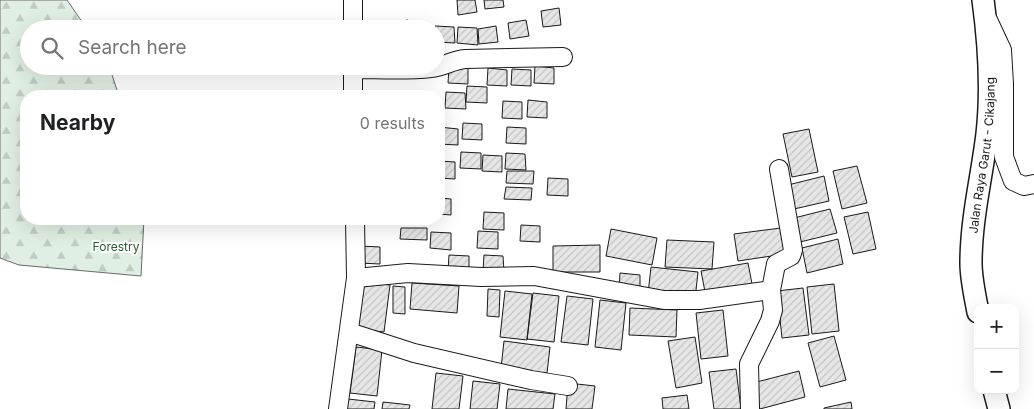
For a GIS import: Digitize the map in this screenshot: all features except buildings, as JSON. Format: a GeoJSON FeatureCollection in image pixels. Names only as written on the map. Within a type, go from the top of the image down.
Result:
{"type":"FeatureCollection","features":[{"type":"Feature","properties":{"kind":"main road","name":"Jalan Raya Garut - Cikajang"},"geometry":{"type":"LineString","coordinates":[[976,304],[971,262],[974,221],[987,132],[990,90],[988,39],[984,6]]}},
{"type":"Feature","properties":{"kind":"main road"},"geometry":{"type":"LineString","coordinates":[[995,394],[1000,409]]}},
{"type":"Feature","properties":{"kind":"street"},"geometry":{"type":"LineString","coordinates":[[352,20],[353,0]]}},
{"type":"Feature","properties":{"kind":"street"},"geometry":{"type":"LineString","coordinates":[[984,6],[1002,50],[1004,157],[1013,181],[1024,186],[1034,184]]}},
{"type":"Feature","properties":{"kind":"street"},"geometry":{"type":"LineString","coordinates":[[445,64],[465,59],[563,57]]}},
{"type":"Feature","properties":{"kind":"street"},"geometry":{"type":"LineString","coordinates":[[353,75],[353,90]]}},
{"type":"Feature","properties":{"kind":"street"},"geometry":{"type":"LineString","coordinates":[[750,409],[749,364],[773,310],[771,290],[776,264],[791,256],[794,250],[779,169]]}},
{"type":"Feature","properties":{"kind":"street"},"geometry":{"type":"LineString","coordinates":[[338,409],[356,278],[355,225]]}},
{"type":"Feature","properties":{"kind":"street"},"geometry":{"type":"LineString","coordinates":[[356,278],[408,273],[481,277],[534,276],[664,300],[700,300],[771,290]]}},
{"type":"Feature","properties":{"kind":"street"},"geometry":{"type":"LineString","coordinates":[[349,332],[414,353],[531,380],[568,386]]}},
{"type":"Feature","properties":{"kind":"green space","name":"Forestry"},"geometry":{"type":"Polygon","coordinates":[[[0,0],[67,0],[81,20],[20,20],[20,75],[112,75],[117,90],[20,90],[20,225],[144,225],[141,276],[19,265],[0,258],[0,0]]]}}]}
